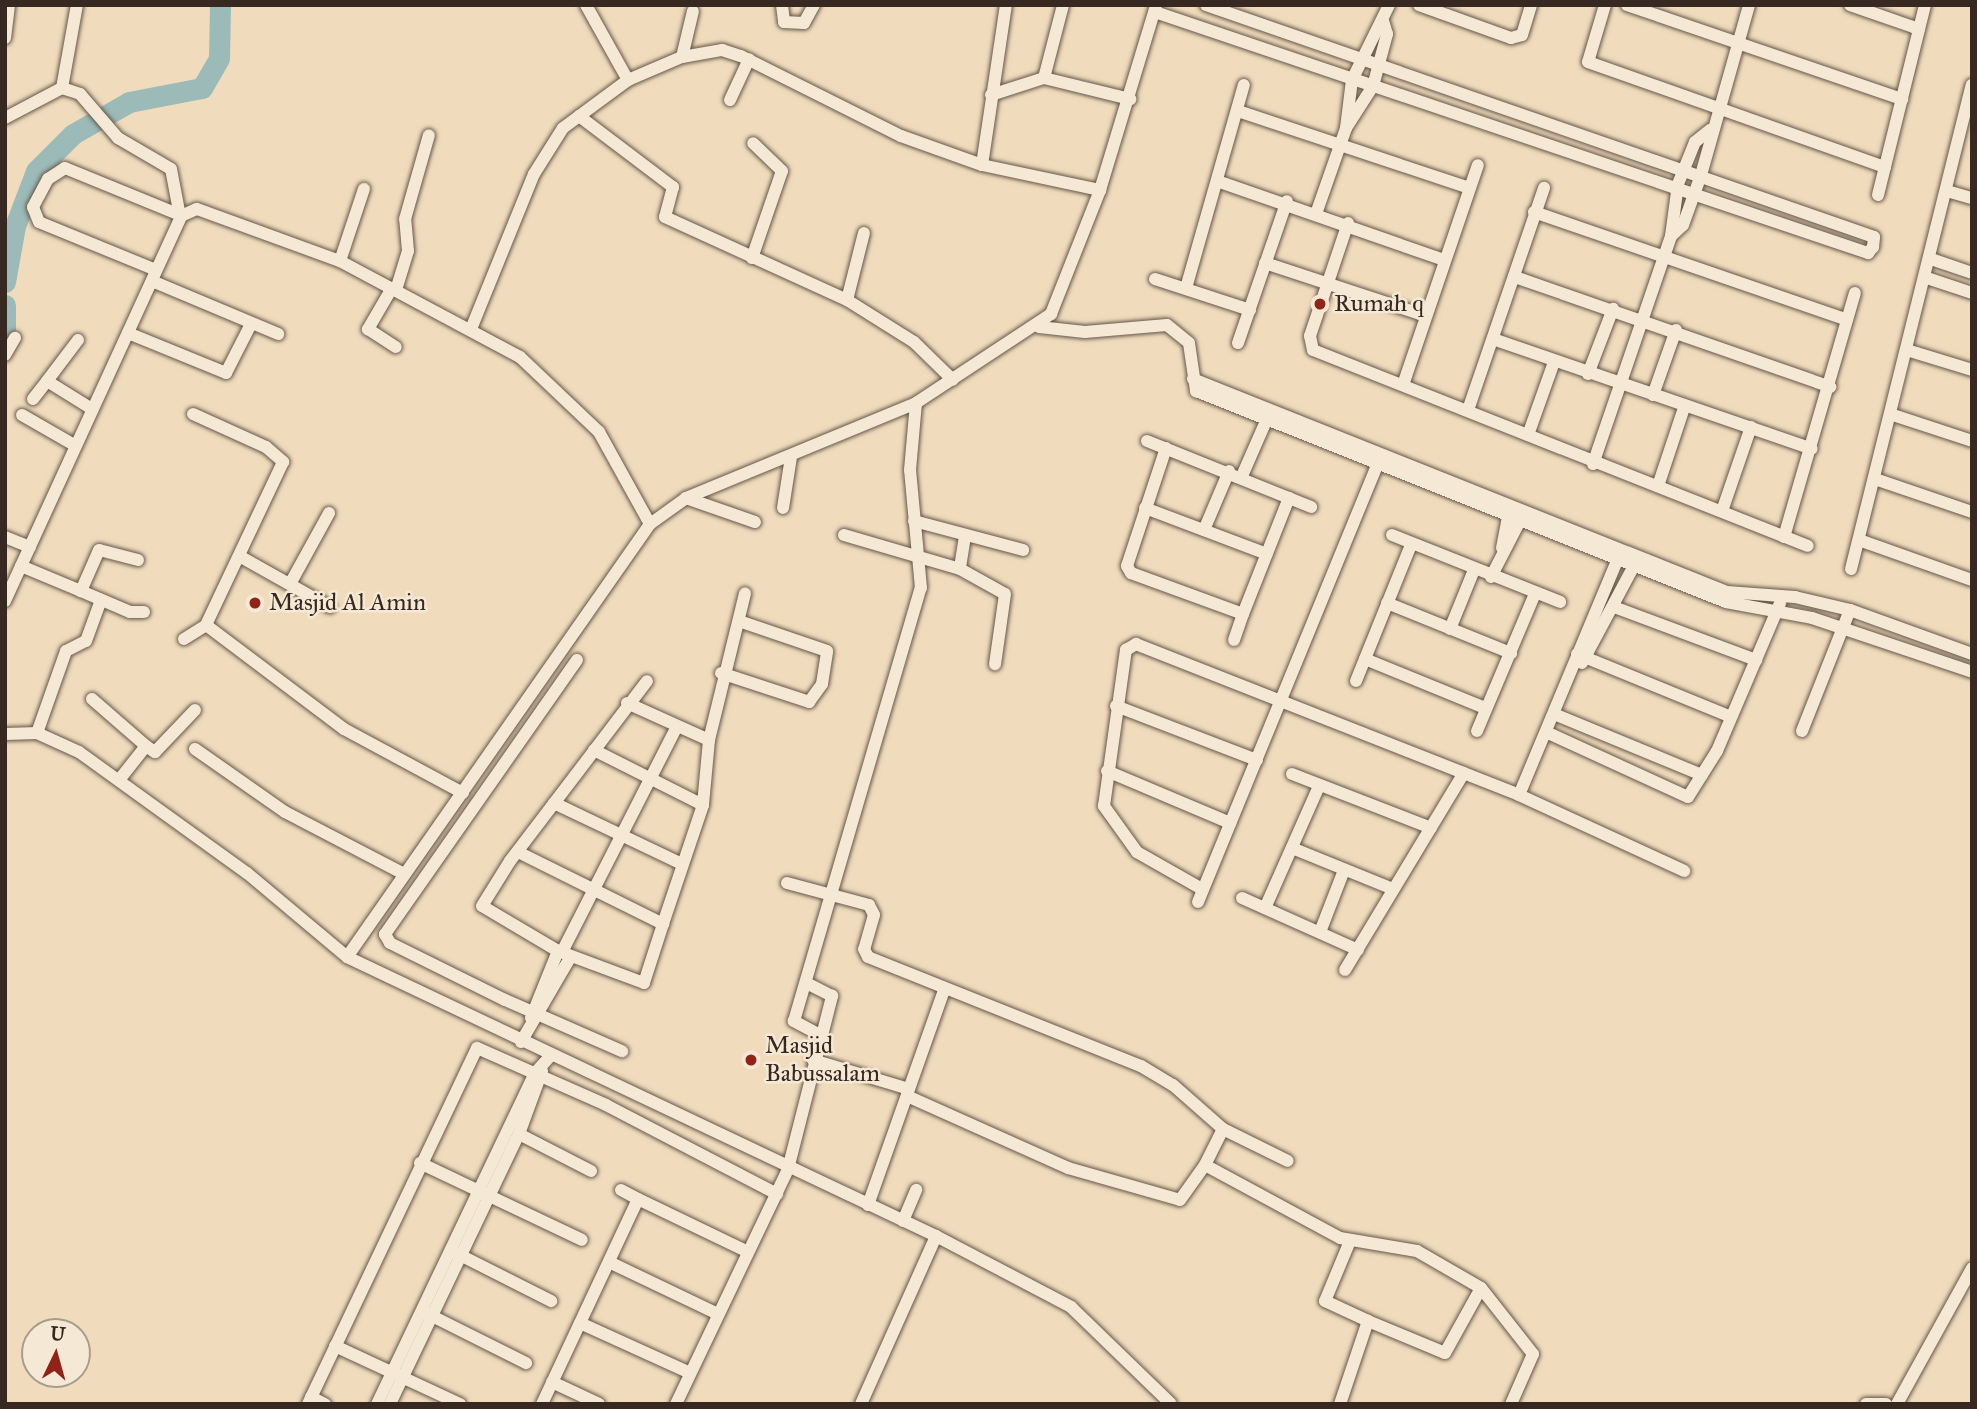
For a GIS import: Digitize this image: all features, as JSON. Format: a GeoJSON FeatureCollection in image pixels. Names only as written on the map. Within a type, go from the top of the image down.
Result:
{"type":"FeatureCollection","features":[{"type":"Feature","properties":{"kind":"street"},"geometry":{"type":"LineString","coordinates":[[5,38],[9,5]]}},
{"type":"Feature","properties":{"kind":"street"},"geometry":{"type":"LineString","coordinates":[[62,88],[77,5]]}},
{"type":"Feature","properties":{"kind":"street"},"geometry":{"type":"LineString","coordinates":[[586,5],[628,80]]}},
{"type":"Feature","properties":{"kind":"street"},"geometry":{"type":"LineString","coordinates":[[782,5],[784,22],[804,23],[814,5]]}},
{"type":"Feature","properties":{"kind":"street"},"geometry":{"type":"LineString","coordinates":[[982,165],[1006,5]]}},
{"type":"Feature","properties":{"kind":"street"},"geometry":{"type":"LineString","coordinates":[[1044,78],[1063,5]]}},
{"type":"Feature","properties":{"kind":"street"},"geometry":{"type":"LineString","coordinates":[[352,950],[650,524],[686,498],[791,457],[916,403],[1039,327],[1064,291],[1130,99],[1156,9],[1352,80],[1680,180],[1697,186],[1874,237],[1872,248],[1680,180],[1206,5]]}},
{"type":"Feature","properties":{"kind":"street"},"geometry":{"type":"LineString","coordinates":[[1346,128],[1352,80],[1359,60],[1383,21],[1389,5]]}},
{"type":"Feature","properties":{"kind":"street"},"geometry":{"type":"LineString","coordinates":[[1419,5],[1511,38],[1522,35],[1531,5]]}},
{"type":"Feature","properties":{"kind":"street"},"geometry":{"type":"LineString","coordinates":[[1605,5],[1588,62],[1717,105],[1885,167]]}},
{"type":"Feature","properties":{"kind":"street"},"geometry":{"type":"LineString","coordinates":[[1627,5],[1738,38],[1902,99]]}},
{"type":"Feature","properties":{"kind":"street"},"geometry":{"type":"LineString","coordinates":[[1671,236],[1697,186],[1717,105],[1749,5]]}},
{"type":"Feature","properties":{"kind":"street"},"geometry":{"type":"LineString","coordinates":[[1850,5],[1919,29]]}},
{"type":"Feature","properties":{"kind":"street"},"geometry":{"type":"LineString","coordinates":[[1890,19],[1895,5]]}},
{"type":"Feature","properties":{"kind":"street"},"geometry":{"type":"LineString","coordinates":[[1878,195],[1926,5]]}},
{"type":"Feature","properties":{"kind":"street"},"geometry":{"type":"LineString","coordinates":[[682,57],[693,11]]}},
{"type":"Feature","properties":{"kind":"street"},"geometry":{"type":"LineString","coordinates":[[1317,211],[1346,128],[1373,86],[1387,34],[1383,21]]}},
{"type":"Feature","properties":{"kind":"street"},"geometry":{"type":"LineString","coordinates":[[471,329],[534,174],[563,128],[628,80],[682,57],[722,50],[749,59],[901,136],[982,165],[1100,190]]}},
{"type":"Feature","properties":{"kind":"street"},"geometry":{"type":"LineString","coordinates":[[730,100],[749,59]]}},
{"type":"Feature","properties":{"kind":"street"},"geometry":{"type":"LineString","coordinates":[[991,96],[1044,78],[1130,99]]}},
{"type":"Feature","properties":{"kind":"street"},"geometry":{"type":"LineString","coordinates":[[1186,288],[1220,182],[1244,85]]}},
{"type":"Feature","properties":{"kind":"street"},"geometry":{"type":"LineString","coordinates":[[1851,569],[1910,351],[1947,191],[1966,133],[1972,85]]}},
{"type":"Feature","properties":{"kind":"street"},"geometry":{"type":"LineString","coordinates":[[5,601],[154,276],[178,214],[171,169],[118,138],[89,101],[62,88]]}},
{"type":"Feature","properties":{"kind":"street"},"geometry":{"type":"LineString","coordinates":[[5,118],[62,88]]}},
{"type":"Feature","properties":{"kind":"street"},"geometry":{"type":"LineString","coordinates":[[1238,111],[1470,188]]}},
{"type":"Feature","properties":{"kind":"street"},"geometry":{"type":"LineString","coordinates":[[579,116],[673,187],[665,217],[847,300],[914,342],[953,380]]}},
{"type":"Feature","properties":{"kind":"street"},"geometry":{"type":"LineString","coordinates":[[1593,464],[1664,259],[1671,236],[1680,180],[1695,142],[1710,130]]}},
{"type":"Feature","properties":{"kind":"street"},"geometry":{"type":"LineString","coordinates":[[396,347],[368,329],[394,289],[408,251],[405,219],[429,135]]}},
{"type":"Feature","properties":{"kind":"street"},"geometry":{"type":"LineString","coordinates":[[751,258],[782,171],[753,143]]}},
{"type":"Feature","properties":{"kind":"street"},"geometry":{"type":"LineString","coordinates":[[1404,382],[1478,165]]}},
{"type":"Feature","properties":{"kind":"street"},"geometry":{"type":"LineString","coordinates":[[278,334],[251,324],[39,222],[33,207],[48,179],[65,168],[178,214],[215,211],[340,261],[520,357],[583,411],[650,524]]}},
{"type":"Feature","properties":{"kind":"street"},"geometry":{"type":"LineString","coordinates":[[1220,182],[1317,211],[1444,260]]}},
{"type":"Feature","properties":{"kind":"street"},"geometry":{"type":"LineString","coordinates":[[1468,410],[1544,188]]}},
{"type":"Feature","properties":{"kind":"street"},"geometry":{"type":"LineString","coordinates":[[340,261],[364,189]]}},
{"type":"Feature","properties":{"kind":"street"},"geometry":{"type":"LineString","coordinates":[[1947,191],[1972,198]]}},
{"type":"Feature","properties":{"kind":"street"},"geometry":{"type":"LineString","coordinates":[[1238,343],[1287,201]]}},
{"type":"Feature","properties":{"kind":"street"},"geometry":{"type":"LineString","coordinates":[[1534,212],[1847,320]]}},
{"type":"Feature","properties":{"kind":"street"},"geometry":{"type":"LineString","coordinates":[[1349,223],[1310,336],[1313,350],[1404,382],[1593,464],[1658,486],[1808,546]]}},
{"type":"Feature","properties":{"kind":"street"},"geometry":{"type":"LineString","coordinates":[[847,300],[864,233]]}},
{"type":"Feature","properties":{"kind":"street"},"geometry":{"type":"LineString","coordinates":[[1265,263],[1330,282],[1426,316]]}},
{"type":"Feature","properties":{"kind":"street"},"geometry":{"type":"LineString","coordinates":[[1929,269],[1972,273]]}},
{"type":"Feature","properties":{"kind":"street"},"geometry":{"type":"LineString","coordinates":[[1929,269],[1972,293]]}},
{"type":"Feature","properties":{"kind":"street"},"geometry":{"type":"LineString","coordinates":[[1515,277],[1643,318],[1830,387]]}},
{"type":"Feature","properties":{"kind":"street"},"geometry":{"type":"LineString","coordinates":[[1155,278],[1250,310]]}},
{"type":"Feature","properties":{"kind":"street"},"geometry":{"type":"LineString","coordinates":[[1784,537],[1812,449],[1855,293]]}},
{"type":"Feature","properties":{"kind":"street"},"geometry":{"type":"LineString","coordinates":[[1588,374],[1613,309]]}},
{"type":"Feature","properties":{"kind":"street"},"geometry":{"type":"LineString","coordinates":[[128,332],[226,373],[251,324]]}},
{"type":"Feature","properties":{"kind":"street"},"geometry":{"type":"LineString","coordinates":[[1039,327],[1085,332],[1167,325],[1189,343],[1193,379],[1269,414],[1619,555],[1726,602],[1778,611],[1844,629],[1972,673]]}},
{"type":"Feature","properties":{"kind":"street"},"geometry":{"type":"LineString","coordinates":[[1653,396],[1676,330]]}},
{"type":"Feature","properties":{"kind":"street"},"geometry":{"type":"LineString","coordinates":[[5,355],[15,338]]}},
{"type":"Feature","properties":{"kind":"street"},"geometry":{"type":"LineString","coordinates":[[1493,339],[1619,386],[1685,405],[1812,449]]}},
{"type":"Feature","properties":{"kind":"street"},"geometry":{"type":"LineString","coordinates":[[33,399],[78,340]]}},
{"type":"Feature","properties":{"kind":"street"},"geometry":{"type":"LineString","coordinates":[[1910,351],[1972,370]]}},
{"type":"Feature","properties":{"kind":"street"},"geometry":{"type":"LineString","coordinates":[[1528,435],[1554,362]]}},
{"type":"Feature","properties":{"kind":"street"},"geometry":{"type":"LineString","coordinates":[[47,381],[92,409]]}},
{"type":"Feature","properties":{"kind":"street"},"geometry":{"type":"LineString","coordinates":[[820,1035],[794,1024],[835,895],[921,588],[910,470],[916,403]]}},
{"type":"Feature","properties":{"kind":"street"},"geometry":{"type":"LineString","coordinates":[[1658,486],[1685,405]]}},
{"type":"Feature","properties":{"kind":"street"},"geometry":{"type":"LineString","coordinates":[[184,639],[206,625],[241,557],[282,461],[266,447],[193,414]]}},
{"type":"Feature","properties":{"kind":"street"},"geometry":{"type":"LineString","coordinates":[[1242,476],[1269,414]]}},
{"type":"Feature","properties":{"kind":"street"},"geometry":{"type":"LineString","coordinates":[[22,415],[76,446]]}},
{"type":"Feature","properties":{"kind":"street"},"geometry":{"type":"LineString","coordinates":[[1893,415],[1972,441]]}},
{"type":"Feature","properties":{"kind":"street"},"geometry":{"type":"LineString","coordinates":[[1722,511],[1751,427]]}},
{"type":"Feature","properties":{"kind":"street"},"geometry":{"type":"LineString","coordinates":[[1147,441],[1242,476],[1311,507]]}},
{"type":"Feature","properties":{"kind":"street"},"geometry":{"type":"LineString","coordinates":[[1166,448],[1145,508],[1128,571],[1242,614]]}},
{"type":"Feature","properties":{"kind":"street"},"geometry":{"type":"LineString","coordinates":[[783,508],[791,457]]}},
{"type":"Feature","properties":{"kind":"street"},"geometry":{"type":"LineString","coordinates":[[1198,902],[1380,459]]}},
{"type":"Feature","properties":{"kind":"street"},"geometry":{"type":"LineString","coordinates":[[1204,530],[1229,471]]}},
{"type":"Feature","properties":{"kind":"street"},"geometry":{"type":"LineString","coordinates":[[1875,479],[1972,512]]}},
{"type":"Feature","properties":{"kind":"street"},"geometry":{"type":"LineString","coordinates":[[686,498],[755,522]]}},
{"type":"Feature","properties":{"kind":"street"},"geometry":{"type":"LineString","coordinates":[[1234,640],[1289,498]]}},
{"type":"Feature","properties":{"kind":"street"},"geometry":{"type":"LineString","coordinates":[[1145,508],[1267,554]]}},
{"type":"Feature","properties":{"kind":"street"},"geometry":{"type":"LineString","coordinates":[[290,584],[329,513]]}},
{"type":"Feature","properties":{"kind":"street"},"geometry":{"type":"LineString","coordinates":[[1491,577],[1516,515]]}},
{"type":"Feature","properties":{"kind":"street"},"geometry":{"type":"LineString","coordinates":[[914,521],[1023,550]]}},
{"type":"Feature","properties":{"kind":"street"},"geometry":{"type":"LineString","coordinates":[[844,535],[960,569],[1005,594],[995,664]]}},
{"type":"Feature","properties":{"kind":"street"},"geometry":{"type":"LineString","coordinates":[[1392,535],[1491,577],[1560,602]]}},
{"type":"Feature","properties":{"kind":"street"},"geometry":{"type":"LineString","coordinates":[[960,569],[965,536]]}},
{"type":"Feature","properties":{"kind":"street"},"geometry":{"type":"LineString","coordinates":[[5,537],[30,547]]}},
{"type":"Feature","properties":{"kind":"street"},"geometry":{"type":"LineString","coordinates":[[1858,540],[1972,580]]}},
{"type":"Feature","properties":{"kind":"street"},"geometry":{"type":"LineString","coordinates":[[1356,681],[1411,545]]}},
{"type":"Feature","properties":{"kind":"street"},"geometry":{"type":"LineString","coordinates":[[82,591],[99,550],[138,560]]}},
{"type":"Feature","properties":{"kind":"street"},"geometry":{"type":"LineString","coordinates":[[1519,796],[1581,660],[1619,555]]}},
{"type":"Feature","properties":{"kind":"street"},"geometry":{"type":"LineString","coordinates":[[241,557],[330,607]]}},
{"type":"Feature","properties":{"kind":"street"},"geometry":{"type":"LineString","coordinates":[[1636,562],[1727,592],[1781,596],[1850,610],[1972,654]]}},
{"type":"Feature","properties":{"kind":"street"},"geometry":{"type":"LineString","coordinates":[[1581,660],[1614,607],[1636,562]]}},
{"type":"Feature","properties":{"kind":"street"},"geometry":{"type":"LineString","coordinates":[[21,566],[101,600],[144,611]]}},
{"type":"Feature","properties":{"kind":"street"},"geometry":{"type":"LineString","coordinates":[[1450,629],[1474,570]]}},
{"type":"Feature","properties":{"kind":"street"},"geometry":{"type":"LineString","coordinates":[[647,681],[627,702],[482,906],[564,953],[644,983],[703,805],[709,740],[721,673],[739,621],[745,593]]}},
{"type":"Feature","properties":{"kind":"street"},"geometry":{"type":"LineString","coordinates":[[1477,731],[1535,594]]}},
{"type":"Feature","properties":{"kind":"street"},"geometry":{"type":"LineString","coordinates":[[1546,732],[1681,796],[1692,794],[1731,717],[1778,611],[1781,596]]}},
{"type":"Feature","properties":{"kind":"street"},"geometry":{"type":"LineString","coordinates":[[37,733],[66,651],[86,641],[101,600]]}},
{"type":"Feature","properties":{"kind":"street"},"geometry":{"type":"LineString","coordinates":[[1387,603],[1511,653]]}},
{"type":"Feature","properties":{"kind":"street"},"geometry":{"type":"LineString","coordinates":[[1614,607],[1756,660]]}},
{"type":"Feature","properties":{"kind":"street"},"geometry":{"type":"LineString","coordinates":[[1802,731],[1850,610]]}},
{"type":"Feature","properties":{"kind":"street"},"geometry":{"type":"LineString","coordinates":[[721,673],[809,702],[822,684],[827,651],[739,621]]}},
{"type":"Feature","properties":{"kind":"street"},"geometry":{"type":"LineString","coordinates":[[206,625],[344,729],[463,793]]}},
{"type":"Feature","properties":{"kind":"street"},"geometry":{"type":"LineString","coordinates":[[1202,888],[1138,852],[1118,830],[1104,806],[1126,650],[1136,644],[1283,698],[1519,796],[1684,871]]}},
{"type":"Feature","properties":{"kind":"street"},"geometry":{"type":"LineString","coordinates":[[1365,659],[1485,708]]}},
{"type":"Feature","properties":{"kind":"street"},"geometry":{"type":"LineString","coordinates":[[484,1193],[519,1135],[544,1067],[530,1026],[390,943],[385,934],[577,660]]}},
{"type":"Feature","properties":{"kind":"street"},"geometry":{"type":"LineString","coordinates":[[1581,660],[1731,717]]}},
{"type":"Feature","properties":{"kind":"street"},"geometry":{"type":"LineString","coordinates":[[92,699],[155,752],[195,710]]}},
{"type":"Feature","properties":{"kind":"street"},"geometry":{"type":"LineString","coordinates":[[627,702],[676,728],[709,740]]}},
{"type":"Feature","properties":{"kind":"street"},"geometry":{"type":"LineString","coordinates":[[1116,706],[1256,760]]}},
{"type":"Feature","properties":{"kind":"street"},"geometry":{"type":"LineString","coordinates":[[1555,714],[1702,775]]}},
{"type":"Feature","properties":{"kind":"street"},"geometry":{"type":"LineString","coordinates":[[530,1026],[591,889],[647,778],[676,728]]}},
{"type":"Feature","properties":{"kind":"street"},"geometry":{"type":"LineString","coordinates":[[5,734],[37,733],[57,738],[236,864],[352,950],[530,1026],[622,1051]]}},
{"type":"Feature","properties":{"kind":"street"},"geometry":{"type":"LineString","coordinates":[[119,780],[146,746]]}},
{"type":"Feature","properties":{"kind":"street"},"geometry":{"type":"LineString","coordinates":[[195,749],[285,812],[404,874]]}},
{"type":"Feature","properties":{"kind":"street"},"geometry":{"type":"LineString","coordinates":[[594,750],[703,805]]}},
{"type":"Feature","properties":{"kind":"street"},"geometry":{"type":"LineString","coordinates":[[1107,771],[1230,823]]}},
{"type":"Feature","properties":{"kind":"street"},"geometry":{"type":"LineString","coordinates":[[1345,971],[1464,773]]}},
{"type":"Feature","properties":{"kind":"street"},"geometry":{"type":"LineString","coordinates":[[1292,774],[1431,828]]}},
{"type":"Feature","properties":{"kind":"street"},"geometry":{"type":"LineString","coordinates":[[1265,908],[1319,786]]}},
{"type":"Feature","properties":{"kind":"street"},"geometry":{"type":"LineString","coordinates":[[554,803],[682,864]]}},
{"type":"Feature","properties":{"kind":"street"},"geometry":{"type":"LineString","coordinates":[[1292,848],[1393,889]]}},
{"type":"Feature","properties":{"kind":"street"},"geometry":{"type":"LineString","coordinates":[[520,853],[663,924]]}},
{"type":"Feature","properties":{"kind":"street"},"geometry":{"type":"LineString","coordinates":[[1320,932],[1344,870]]}},
{"type":"Feature","properties":{"kind":"street"},"geometry":{"type":"LineString","coordinates":[[787,883],[835,895],[874,910],[864,949],[868,957],[944,990],[1141,1066],[1223,1129],[1287,1161]]}},
{"type":"Feature","properties":{"kind":"street"},"geometry":{"type":"LineString","coordinates":[[1242,898],[1358,950]]}},
{"type":"Feature","properties":{"kind":"street"},"geometry":{"type":"LineString","coordinates":[[676,1404],[788,1168],[832,992],[806,983]]}},
{"type":"Feature","properties":{"kind":"street"},"geometry":{"type":"LineString","coordinates":[[868,1205],[944,990]]}},
{"type":"Feature","properties":{"kind":"street"},"geometry":{"type":"LineString","coordinates":[[326,1404],[310,1400],[420,1163],[478,1048],[544,1067],[675,1127],[788,1168],[868,1205],[906,1215],[936,1236],[1072,1307],[1171,1404]]}},
{"type":"Feature","properties":{"kind":"street"},"geometry":{"type":"LineString","coordinates":[[813,1060],[908,1092],[1068,1167],[1180,1200],[1205,1165],[1223,1129]]}},
{"type":"Feature","properties":{"kind":"street"},"geometry":{"type":"LineString","coordinates":[[544,1067],[675,1127],[777,1194]]}},
{"type":"Feature","properties":{"kind":"street"},"geometry":{"type":"LineString","coordinates":[[377,1404],[398,1374],[428,1314],[544,1067]]}},
{"type":"Feature","properties":{"kind":"street"},"geometry":{"type":"LineString","coordinates":[[519,1135],[591,1171]]}},
{"type":"Feature","properties":{"kind":"street"},"geometry":{"type":"LineString","coordinates":[[420,1163],[582,1240]]}},
{"type":"Feature","properties":{"kind":"street"},"geometry":{"type":"LineString","coordinates":[[1205,1165],[1350,1241],[1417,1251],[1479,1291],[1533,1354],[1511,1404]]}},
{"type":"Feature","properties":{"kind":"street"},"geometry":{"type":"LineString","coordinates":[[906,1215],[916,1189]]}},
{"type":"Feature","properties":{"kind":"street"},"geometry":{"type":"LineString","coordinates":[[621,1190],[748,1252]]}},
{"type":"Feature","properties":{"kind":"street"},"geometry":{"type":"LineString","coordinates":[[543,1403],[638,1199]]}},
{"type":"Feature","properties":{"kind":"street"},"geometry":{"type":"LineString","coordinates":[[861,1404],[936,1236]]}},
{"type":"Feature","properties":{"kind":"street"},"geometry":{"type":"LineString","coordinates":[[1350,1241],[1328,1303],[1445,1353],[1479,1291]]}},
{"type":"Feature","properties":{"kind":"street"},"geometry":{"type":"LineString","coordinates":[[455,1253],[551,1301]]}},
{"type":"Feature","properties":{"kind":"street"},"geometry":{"type":"LineString","coordinates":[[609,1262],[718,1314]]}},
{"type":"Feature","properties":{"kind":"street"},"geometry":{"type":"LineString","coordinates":[[1897,1404],[1972,1268]]}},
{"type":"Feature","properties":{"kind":"street"},"geometry":{"type":"LineString","coordinates":[[428,1314],[526,1363]]}},
{"type":"Feature","properties":{"kind":"street"},"geometry":{"type":"LineString","coordinates":[[1340,1404],[1368,1321]]}},
{"type":"Feature","properties":{"kind":"street"},"geometry":{"type":"LineString","coordinates":[[580,1323],[690,1373]]}},
{"type":"Feature","properties":{"kind":"street"},"geometry":{"type":"LineString","coordinates":[[335,1346],[460,1404]]}},
{"type":"Feature","properties":{"kind":"street"},"geometry":{"type":"LineString","coordinates":[[390,1404],[398,1374]]}},
{"type":"Feature","properties":{"kind":"street"},"geometry":{"type":"LineString","coordinates":[[552,1382],[600,1404]]}},
{"type":"Feature","properties":{"kind":"street"},"geometry":{"type":"LineString","coordinates":[[1866,1404],[1886,1404]]}},
{"type":"Feature","properties":{"kind":"waterway"},"geometry":{"type":"LineString","coordinates":[[5,282],[15,226],[36,171],[73,134],[129,102],[202,88],[219,58],[220,5]]}},
{"type":"Feature","properties":{"kind":"waterway"},"geometry":{"type":"LineString","coordinates":[[5,305],[5,332]]}},
{"type":"Feature","properties":{"kind":"place","name":"Rumah q"},"geometry":{"type":"Point","coordinates":[1320,304]}},
{"type":"Feature","properties":{"kind":"place","name":"Masjid Al Amin"},"geometry":{"type":"Point","coordinates":[255,603]}},
{"type":"Feature","properties":{"kind":"place","name":"Masjid Babussalam"},"geometry":{"type":"Point","coordinates":[751,1060]}}]}
